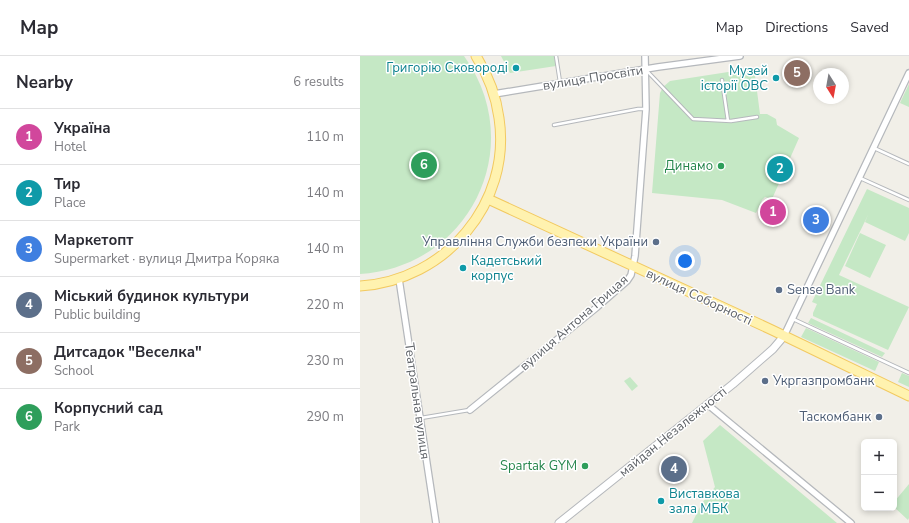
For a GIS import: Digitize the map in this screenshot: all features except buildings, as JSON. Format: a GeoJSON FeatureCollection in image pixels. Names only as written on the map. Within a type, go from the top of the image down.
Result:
{"type":"FeatureCollection","features":[{"type":"Feature","properties":{"kind":"main road"},"geometry":{"type":"LineString","coordinates":[[360,286],[399,279],[430,264],[450,249],[470,228],[488,199],[496,174],[501,145],[500,119],[494,94],[487,76],[476,56]]}},
{"type":"Feature","properties":{"kind":"main road","name":"вулиця Соборності"},"geometry":{"type":"LineString","coordinates":[[488,199],[784,336],[909,396]]}},
{"type":"Feature","properties":{"kind":"street","name":"вулиця Антона Грицая"},"geometry":{"type":"LineString","coordinates":[[470,410],[601,303],[631,275],[646,109],[645,56]]}},
{"type":"Feature","properties":{"kind":"street","name":"вулиця Просвіти"},"geometry":{"type":"LineString","coordinates":[[494,94],[737,56]]}},
{"type":"Feature","properties":{"kind":"street"},"geometry":{"type":"LineString","coordinates":[[784,336],[909,73]]}},
{"type":"Feature","properties":{"kind":"street","name":"Театральна вулиця"},"geometry":{"type":"LineString","coordinates":[[399,279],[436,523]]}},
{"type":"Feature","properties":{"kind":"street","name":"майдан Незалежності"},"geometry":{"type":"LineString","coordinates":[[559,523],[707,404],[773,349],[784,336]]}},
{"type":"Feature","properties":{"kind":"street"},"geometry":{"type":"LineString","coordinates":[[707,404],[851,523]]}},
{"type":"Feature","properties":{"kind":"lane"},"geometry":{"type":"LineString","coordinates":[[556,56],[560,83]]}},
{"type":"Feature","properties":{"kind":"lane"},"geometry":{"type":"LineString","coordinates":[[646,70],[693,119],[728,121],[758,117]]}},
{"type":"Feature","properties":{"kind":"lane"},"geometry":{"type":"LineString","coordinates":[[722,80],[728,121]]}},
{"type":"Feature","properties":{"kind":"lane"},"geometry":{"type":"LineString","coordinates":[[554,125],[638,108],[646,109]]}},
{"type":"Feature","properties":{"kind":"lane"},"geometry":{"type":"LineString","coordinates":[[874,148],[909,164]]}},
{"type":"Feature","properties":{"kind":"lane"},"geometry":{"type":"LineString","coordinates":[[860,177],[909,200]]}},
{"type":"Feature","properties":{"kind":"lane"},"geometry":{"type":"LineString","coordinates":[[792,319],[909,373]]}},
{"type":"Feature","properties":{"kind":"lane"},"geometry":{"type":"LineString","coordinates":[[420,418],[470,410]]}},
{"type":"Feature","properties":{"kind":"green space"},"geometry":{"type":"Polygon","coordinates":[[[360,56],[464,56],[483,91],[491,127],[489,163],[478,196],[458,226],[432,250],[399,266],[360,274],[360,56]]]}},
{"type":"Feature","properties":{"kind":"green space"},"geometry":{"type":"Polygon","coordinates":[[[501,56],[554,56],[556,66],[510,73],[501,56]]]}},
{"type":"Feature","properties":{"kind":"green space","name":"Динамо"},"geometry":{"type":"Polygon","coordinates":[[[754,68],[760,114],[767,114],[776,119],[777,125],[799,138],[772,199],[765,197],[756,213],[722,200],[652,193],[660,93],[663,87],[670,81],[754,68]]]}},
{"type":"Feature","properties":{"kind":"green space"},"geometry":{"type":"Polygon","coordinates":[[[909,84],[909,107],[900,103],[909,84]]]}},
{"type":"Feature","properties":{"kind":"green space"},"geometry":{"type":"Polygon","coordinates":[[[867,189],[909,208],[909,233],[905,241],[865,222],[868,215],[839,275],[909,307],[888,350],[813,316],[817,304],[812,302],[867,189]]]}},
{"type":"Feature","properties":{"kind":"green space"},"geometry":{"type":"Polygon","coordinates":[[[860,233],[886,245],[870,278],[845,266],[860,233]]]}},
{"type":"Feature","properties":{"kind":"green space"},"geometry":{"type":"Polygon","coordinates":[[[811,318],[885,353],[882,357],[808,323],[811,318]]]}},
{"type":"Feature","properties":{"kind":"green space"},"geometry":{"type":"Polygon","coordinates":[[[806,328],[879,362],[875,371],[801,337],[806,328]]]}},
{"type":"Feature","properties":{"kind":"green space"},"geometry":{"type":"Polygon","coordinates":[[[902,373],[909,376],[909,387],[898,382],[902,373]]]}},
{"type":"Feature","properties":{"kind":"green space"},"geometry":{"type":"Polygon","coordinates":[[[630,377],[638,386],[632,391],[624,381],[630,377]]]}},
{"type":"Feature","properties":{"kind":"green space"},"geometry":{"type":"Polygon","coordinates":[[[720,425],[837,523],[692,523],[702,503],[715,487],[703,441],[720,425]]]}},
{"type":"Feature","properties":{"kind":"green space"},"geometry":{"type":"Polygon","coordinates":[[[909,484],[908,520],[897,510],[897,498],[909,484]]]}},
{"type":"Feature","properties":{"kind":"place","name":"Григорію Сковороді"},"geometry":{"type":"Point","coordinates":[516,68]}},
{"type":"Feature","properties":{"kind":"place","name":"Дитсадок \"Веселка\""},"geometry":{"type":"Point","coordinates":[797,73]}},
{"type":"Feature","properties":{"kind":"place","name":"Музей історії ОВС"},"geometry":{"type":"Point","coordinates":[776,78]}},
{"type":"Feature","properties":{"kind":"place","name":"Корпусний сад"},"geometry":{"type":"Point","coordinates":[424,165]}},
{"type":"Feature","properties":{"kind":"place","name":"Динамо"},"geometry":{"type":"Point","coordinates":[721,166]}},
{"type":"Feature","properties":{"kind":"place","name":"Тир"},"geometry":{"type":"Point","coordinates":[780,169]}},
{"type":"Feature","properties":{"kind":"place","name":"Україна"},"geometry":{"type":"Point","coordinates":[773,212]}},
{"type":"Feature","properties":{"kind":"place","name":"Маркетопт"},"geometry":{"type":"Point","coordinates":[816,220]}},
{"type":"Feature","properties":{"kind":"place","name":"Управління Служби безпеки України"},"geometry":{"type":"Point","coordinates":[656,242]}},
{"type":"Feature","properties":{"kind":"place","name":"Кадетський корпус"},"geometry":{"type":"Point","coordinates":[463,268]}},
{"type":"Feature","properties":{"kind":"place","name":"Sense Bank"},"geometry":{"type":"Point","coordinates":[779,290]}},
{"type":"Feature","properties":{"kind":"place","name":"Укргазпромбанк"},"geometry":{"type":"Point","coordinates":[765,381]}},
{"type":"Feature","properties":{"kind":"place","name":"Таскомбанк"},"geometry":{"type":"Point","coordinates":[879,417]}},
{"type":"Feature","properties":{"kind":"place","name":"Spartak GYM"},"geometry":{"type":"Point","coordinates":[585,466]}},
{"type":"Feature","properties":{"kind":"place","name":"Міський будинок культури"},"geometry":{"type":"Point","coordinates":[674,469]}},
{"type":"Feature","properties":{"kind":"place","name":"Виставкова зала МБК"},"geometry":{"type":"Point","coordinates":[661,501]}}]}
